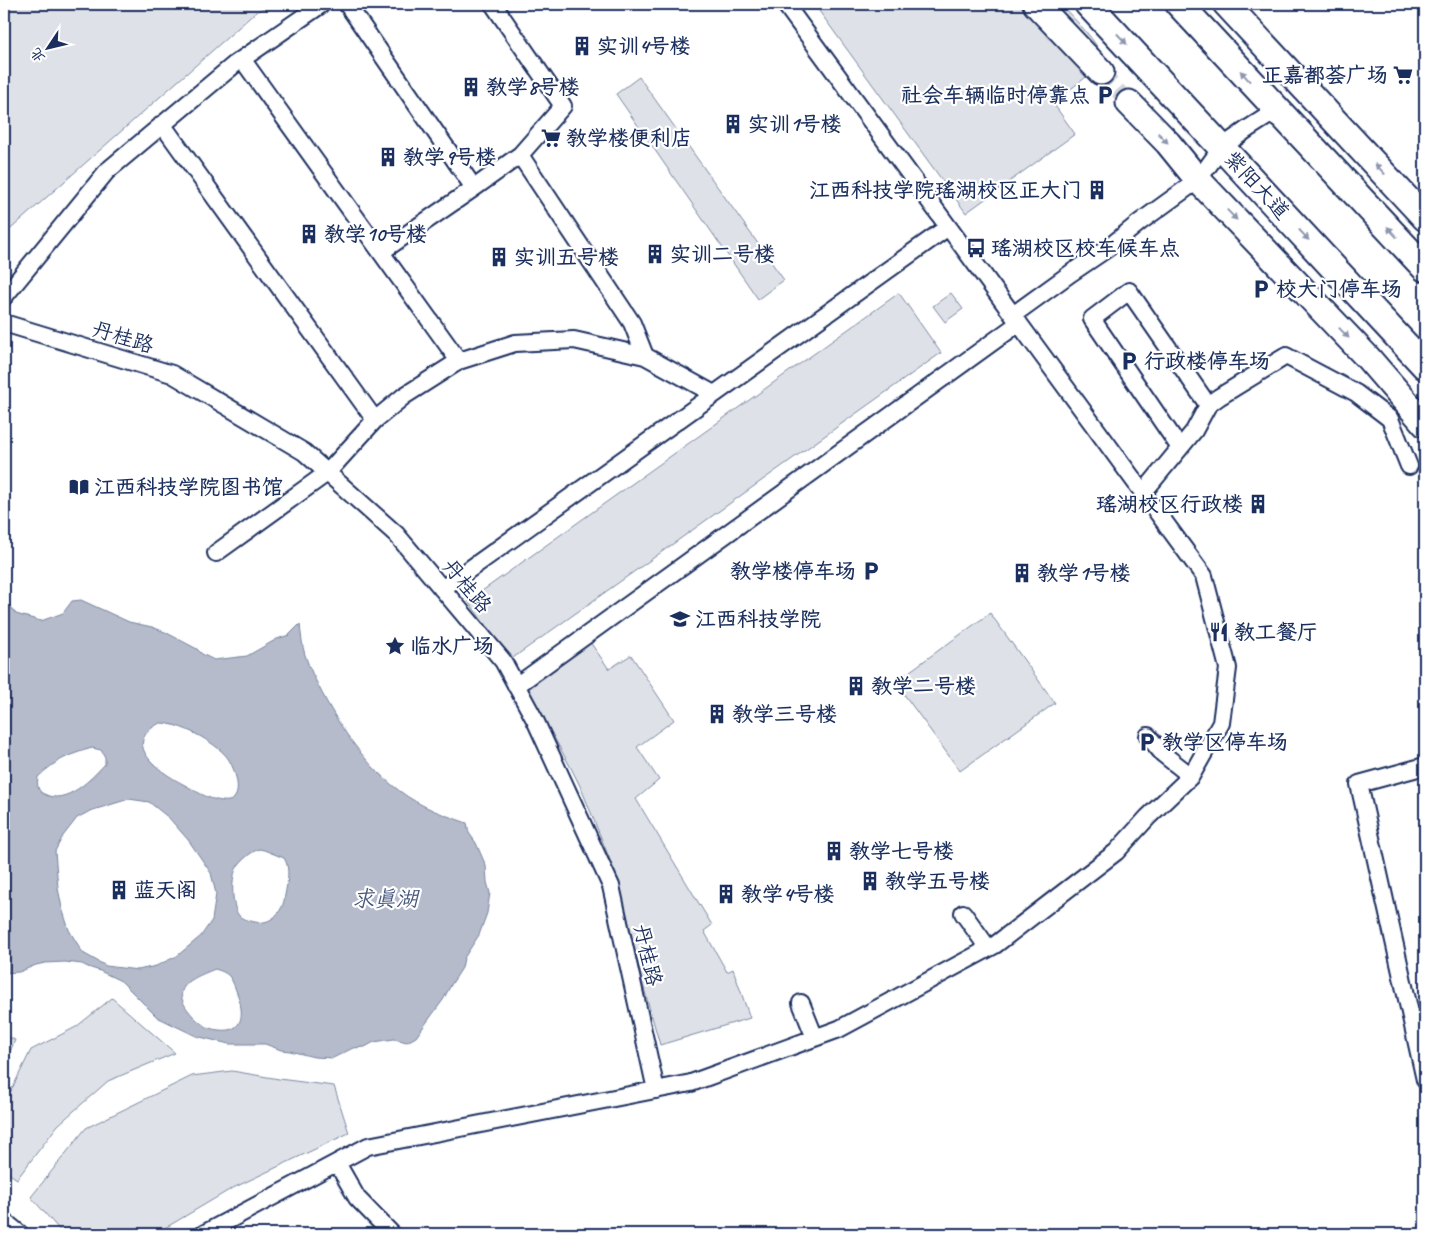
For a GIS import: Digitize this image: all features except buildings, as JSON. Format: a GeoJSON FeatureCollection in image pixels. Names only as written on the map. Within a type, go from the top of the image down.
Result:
{"type":"FeatureCollection","features":[{"type":"Feature","properties":{"kind":"highway","name":"紫阳大道"},"geometry":{"type":"LineString","coordinates":[[1088,4],[1425,366]]}},
{"type":"Feature","properties":{"kind":"highway"},"geometry":{"type":"LineString","coordinates":[[1179,4],[1425,268]]}},
{"type":"Feature","properties":{"kind":"main road"},"geometry":{"type":"LineString","coordinates":[[1036,4],[1101,72]]}},
{"type":"Feature","properties":{"kind":"main road"},"geometry":{"type":"LineString","coordinates":[[1226,4],[1425,218]]}},
{"type":"Feature","properties":{"kind":"main road"},"geometry":{"type":"LineString","coordinates":[[1129,104],[1168,142],[1198,180],[1368,358],[1425,424]]}},
{"type":"Feature","properties":{"kind":"street"},"geometry":{"type":"LineString","coordinates":[[4,298],[107,171],[242,59],[322,4]]}},
{"type":"Feature","properties":{"kind":"street"},"geometry":{"type":"LineString","coordinates":[[348,4],[474,188]]}},
{"type":"Feature","properties":{"kind":"street"},"geometry":{"type":"LineString","coordinates":[[380,252],[520,155],[563,106],[493,4]]}},
{"type":"Feature","properties":{"kind":"street"},"geometry":{"type":"LineString","coordinates":[[203,1234],[368,1146],[691,1083],[839,1029],[995,945],[1116,852],[1148,817],[1191,776],[1221,722],[1228,668],[1204,576],[785,4]]}},
{"type":"Feature","properties":{"kind":"street"},"geometry":{"type":"LineString","coordinates":[[242,59],[459,361]]}},
{"type":"Feature","properties":{"kind":"street"},"geometry":{"type":"LineString","coordinates":[[516,686],[1016,319],[1071,272],[1108,248],[1198,180],[1222,147],[1271,114],[1292,125]]}},
{"type":"Feature","properties":{"kind":"street"},"geometry":{"type":"LineString","coordinates":[[162,124],[375,420]]}},
{"type":"Feature","properties":{"kind":"street"},"geometry":{"type":"LineString","coordinates":[[520,155],[632,323],[645,356]]}},
{"type":"Feature","properties":{"kind":"street"},"geometry":{"type":"LineString","coordinates":[[442,589],[948,226]]}},
{"type":"Feature","properties":{"kind":"street"},"geometry":{"type":"LineString","coordinates":[[1180,448],[1092,320],[1129,291],[1208,405]]}},
{"type":"Feature","properties":{"kind":"street","name":"丹桂路"},"geometry":{"type":"LineString","coordinates":[[4,323],[172,374],[304,452],[396,534],[502,661],[535,720],[611,886],[656,1090]]}},
{"type":"Feature","properties":{"kind":"street"},"geometry":{"type":"LineString","coordinates":[[216,553],[327,472],[375,420],[404,396],[459,361],[515,344],[574,340],[645,356],[714,394]]}},
{"type":"Feature","properties":{"kind":"street"},"geometry":{"type":"LineString","coordinates":[[1143,493],[1194,431],[1208,405],[1286,356],[1356,393],[1390,419],[1410,466]]}},
{"type":"Feature","properties":{"kind":"street"},"geometry":{"type":"LineString","coordinates":[[1148,736],[1163,754],[1191,776]]}},
{"type":"Feature","properties":{"kind":"street"},"geometry":{"type":"LineString","coordinates":[[1425,766],[1359,784],[1425,1080]]}},
{"type":"Feature","properties":{"kind":"street"},"geometry":{"type":"LineString","coordinates":[[963,913],[988,948]]}},
{"type":"Feature","properties":{"kind":"street"},"geometry":{"type":"LineString","coordinates":[[801,1003],[815,1038]]}},
{"type":"Feature","properties":{"kind":"street"},"geometry":{"type":"LineString","coordinates":[[337,1163],[357,1198],[392,1234]]}},
{"type":"Feature","properties":{"kind":"street"},"geometry":{"type":"LineString","coordinates":[[4,1221],[20,1234]]}},
{"type":"Feature","properties":{"kind":"shaded area"},"geometry":{"type":"Polygon","coordinates":[[[15,4],[271,4],[256,12],[4,235],[4,12],[15,4]]]}},
{"type":"Feature","properties":{"kind":"shaded area"},"geometry":{"type":"Polygon","coordinates":[[[814,4],[1060,4],[1091,38],[1105,62],[1053,103],[1075,134],[966,213],[814,4]]]}},
{"type":"Feature","properties":{"kind":"shaded area"},"geometry":{"type":"Polygon","coordinates":[[[639,77],[784,280],[758,299],[616,94],[639,77]]]}},
{"type":"Feature","properties":{"kind":"shaded area"},"geometry":{"type":"Polygon","coordinates":[[[899,293],[941,353],[510,660],[468,601],[899,293]]]}},
{"type":"Feature","properties":{"kind":"shaded area"},"geometry":{"type":"Polygon","coordinates":[[[951,293],[963,309],[945,322],[933,306],[951,293]]]}},
{"type":"Feature","properties":{"kind":"shaded area"},"geometry":{"type":"Polygon","coordinates":[[[990,613],[1055,703],[960,771],[895,682],[990,613]]]}},
{"type":"Feature","properties":{"kind":"shaded area"},"geometry":{"type":"Polygon","coordinates":[[[590,642],[609,669],[631,655],[674,720],[637,747],[659,780],[636,799],[712,925],[704,931],[727,972],[733,969],[750,1018],[660,1045],[643,985],[625,906],[610,860],[581,788],[527,689],[590,642]]]}},
{"type":"Feature","properties":{"kind":"shaded area"},"geometry":{"type":"Polygon","coordinates":[[[112,998],[175,1053],[108,1081],[58,1125],[17,1179],[4,1170],[4,1105],[31,1050],[76,1027],[112,998]]]}},
{"type":"Feature","properties":{"kind":"shaded area"},"geometry":{"type":"Polygon","coordinates":[[[4,1035],[15,1040],[4,1066],[4,1035]]]}},
{"type":"Feature","properties":{"kind":"shaded area"},"geometry":{"type":"Polygon","coordinates":[[[232,1071],[334,1086],[349,1133],[231,1189],[155,1234],[63,1234],[31,1197],[86,1128],[192,1076],[232,1071]]]}},
{"type":"Feature","properties":{"kind":"water","name":"求真湖"},"geometry":{"type":"Polygon","coordinates":[[[4,599],[16,614],[41,621],[63,613],[72,601],[81,600],[129,622],[165,632],[214,660],[247,656],[277,639],[289,635],[300,624],[304,651],[322,693],[341,726],[365,758],[392,785],[408,797],[429,809],[467,823],[469,833],[476,843],[486,866],[490,893],[487,913],[479,935],[464,958],[462,968],[443,1000],[416,1037],[407,1042],[394,1039],[374,1042],[365,1047],[353,1048],[333,1058],[314,1057],[281,1050],[265,1044],[229,1044],[196,1036],[157,1017],[121,981],[82,964],[65,962],[45,963],[19,972],[4,973],[4,599]],[[160,723],[148,731],[143,740],[143,748],[155,765],[164,772],[197,792],[211,798],[230,801],[235,798],[237,785],[234,770],[227,757],[214,745],[196,734],[168,724],[160,723]],[[92,748],[69,756],[51,766],[38,777],[39,789],[44,794],[52,797],[69,794],[93,777],[105,764],[105,757],[101,750],[92,748]],[[129,799],[90,811],[77,818],[63,836],[55,851],[58,888],[69,930],[83,953],[106,966],[138,970],[156,966],[177,956],[201,936],[212,920],[216,894],[211,873],[189,841],[169,818],[149,802],[129,799]],[[259,849],[253,852],[236,869],[234,874],[233,900],[240,917],[251,921],[264,922],[274,917],[282,908],[288,871],[284,858],[259,849]],[[215,969],[190,981],[182,991],[185,1006],[193,1016],[202,1024],[219,1030],[228,1030],[238,1025],[241,1007],[234,984],[230,978],[215,969]]]}},
{"type":"Feature","properties":{"kind":"tunnel"},"geometry":{"type":"LineString","coordinates":[[1101,72],[1129,103]]}},
{"type":"Feature","properties":{"kind":"place","name":"实训4号楼"},"geometry":{"type":"Point","coordinates":[582,46]}},
{"type":"Feature","properties":{"kind":"place","name":"正嘉都荟广场"},"geometry":{"type":"Point","coordinates":[1403,75]}},
{"type":"Feature","properties":{"kind":"place","name":"教学8号楼"},"geometry":{"type":"Point","coordinates":[471,87]}},
{"type":"Feature","properties":{"kind":"place","name":"社会车辆临时停靠点"},"geometry":{"type":"Point","coordinates":[1105,95]}},
{"type":"Feature","properties":{"kind":"place","name":"实训1号楼"},"geometry":{"type":"Point","coordinates":[733,124]}},
{"type":"Feature","properties":{"kind":"place","name":"教学楼便利店"},"geometry":{"type":"Point","coordinates":[551,138]}},
{"type":"Feature","properties":{"kind":"place","name":"教学9号楼"},"geometry":{"type":"Point","coordinates":[388,157]}},
{"type":"Feature","properties":{"kind":"place","name":"江西科技学院瑶湖校区正大门"},"geometry":{"type":"Point","coordinates":[1097,190]}},
{"type":"Feature","properties":{"kind":"place","name":"教学10号楼"},"geometry":{"type":"Point","coordinates":[309,234]}},
{"type":"Feature","properties":{"kind":"place","name":"瑶湖校区校车候车点"},"geometry":{"type":"Point","coordinates":[976,248]}},
{"type":"Feature","properties":{"kind":"place","name":"实训二号楼"},"geometry":{"type":"Point","coordinates":[655,254]}},
{"type":"Feature","properties":{"kind":"place","name":"实训五号楼"},"geometry":{"type":"Point","coordinates":[499,257]}},
{"type":"Feature","properties":{"kind":"place","name":"校大门停车场"},"geometry":{"type":"Point","coordinates":[1261,289]}},
{"type":"Feature","properties":{"kind":"place","name":"行政楼停车场"},"geometry":{"type":"Point","coordinates":[1129,361]}},
{"type":"Feature","properties":{"kind":"place","name":"江西科技学院图书馆"},"geometry":{"type":"Point","coordinates":[79,487]}},
{"type":"Feature","properties":{"kind":"place","name":"瑶湖校区行政楼"},"geometry":{"type":"Point","coordinates":[1258,504]}},
{"type":"Feature","properties":{"kind":"place","name":"教学楼停车场"},"geometry":{"type":"Point","coordinates":[871,571]}},
{"type":"Feature","properties":{"kind":"place","name":"教学1号楼"},"geometry":{"type":"Point","coordinates":[1022,573]}},
{"type":"Feature","properties":{"kind":"place","name":"江西科技学院"},"geometry":{"type":"Point","coordinates":[680,619]}},
{"type":"Feature","properties":{"kind":"place","name":"教工餐厅"},"geometry":{"type":"Point","coordinates":[1219,632]}},
{"type":"Feature","properties":{"kind":"place","name":"临水广场"},"geometry":{"type":"Point","coordinates":[395,646]}},
{"type":"Feature","properties":{"kind":"place","name":"教学二号楼"},"geometry":{"type":"Point","coordinates":[856,686]}},
{"type":"Feature","properties":{"kind":"place","name":"教学三号楼"},"geometry":{"type":"Point","coordinates":[717,714]}},
{"type":"Feature","properties":{"kind":"place","name":"教学区停车场"},"geometry":{"type":"Point","coordinates":[1147,742]}},
{"type":"Feature","properties":{"kind":"place","name":"教学七号楼"},"geometry":{"type":"Point","coordinates":[834,851]}},
{"type":"Feature","properties":{"kind":"place","name":"教学五号楼"},"geometry":{"type":"Point","coordinates":[870,881]}},
{"type":"Feature","properties":{"kind":"place","name":"蓝天阁"},"geometry":{"type":"Point","coordinates":[119,890]}},
{"type":"Feature","properties":{"kind":"place","name":"教学4号楼"},"geometry":{"type":"Point","coordinates":[726,894]}}]}
